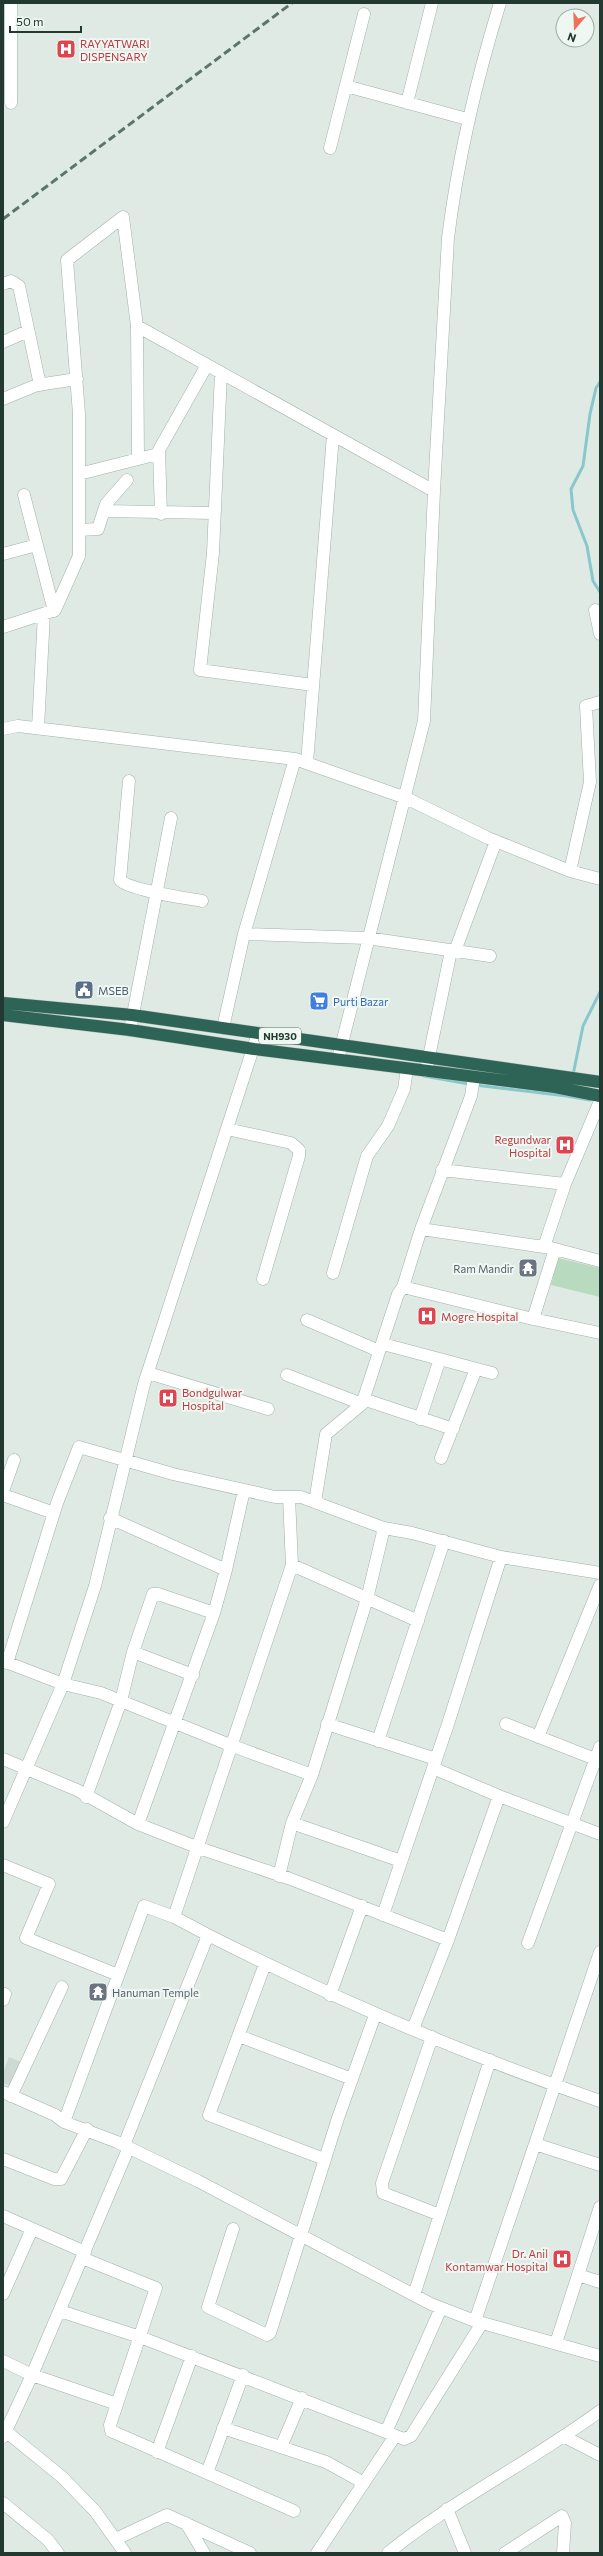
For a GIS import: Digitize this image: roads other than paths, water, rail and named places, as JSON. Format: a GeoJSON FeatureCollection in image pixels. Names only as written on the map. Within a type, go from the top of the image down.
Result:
{"type":"FeatureCollection","features":[{"type":"Feature","properties":{"kind":"highway","name":"NH930"},"geometry":{"type":"LineString","coordinates":[[3,1003],[132,1015],[542,1073],[556,1081],[584,1093],[600,1096]]}},
{"type":"Feature","properties":{"kind":"highway","name":"NH930"},"geometry":{"type":"LineString","coordinates":[[3,1015],[130,1030],[254,1049],[338,1059],[406,1079],[426,1071],[473,1079],[540,1086],[556,1081],[586,1080],[600,1082]]}},
{"type":"Feature","properties":{"kind":"highway"},"geometry":{"type":"LineString","coordinates":[[175,1036],[177,1022]]}},
{"type":"Feature","properties":{"kind":"highway"},"geometry":{"type":"LineString","coordinates":[[540,1086],[542,1073]]}},
{"type":"Feature","properties":{"kind":"street"},"geometry":{"type":"LineString","coordinates":[[11,3],[11,103]]}},
{"type":"Feature","properties":{"kind":"street"},"geometry":{"type":"LineString","coordinates":[[407,102],[432,3]]}},
{"type":"Feature","properties":{"kind":"street"},"geometry":{"type":"LineString","coordinates":[[338,1059],[340,1044],[367,938],[406,798],[424,721],[434,491],[448,238],[467,119],[500,3]]}},
{"type":"Feature","properties":{"kind":"street"},"geometry":{"type":"LineString","coordinates":[[330,148],[364,14]]}},
{"type":"Feature","properties":{"kind":"street"},"geometry":{"type":"LineString","coordinates":[[346,86],[467,119]]}},
{"type":"Feature","properties":{"kind":"street"},"geometry":{"type":"LineString","coordinates":[[3,627],[49,612],[80,556],[79,414],[67,260],[123,218],[138,326],[138,458]]}},
{"type":"Feature","properties":{"kind":"street"},"geometry":{"type":"LineString","coordinates":[[3,284],[11,282],[19,286],[40,385]]}},
{"type":"Feature","properties":{"kind":"street"},"geometry":{"type":"LineString","coordinates":[[138,326],[434,491]]}},
{"type":"Feature","properties":{"kind":"street"},"geometry":{"type":"LineString","coordinates":[[3,342],[28,331]]}},
{"type":"Feature","properties":{"kind":"street"},"geometry":{"type":"LineString","coordinates":[[161,514],[158,454],[207,365]]}},
{"type":"Feature","properties":{"kind":"street"},"geometry":{"type":"LineString","coordinates":[[221,373],[213,553],[200,670],[314,684]]}},
{"type":"Feature","properties":{"kind":"street"},"geometry":{"type":"LineString","coordinates":[[3,399],[40,385],[76,379]]}},
{"type":"Feature","properties":{"kind":"street"},"geometry":{"type":"LineString","coordinates":[[307,763],[333,435]]}},
{"type":"Feature","properties":{"kind":"street"},"geometry":{"type":"LineString","coordinates":[[79,474],[158,454]]}},
{"type":"Feature","properties":{"kind":"street"},"geometry":{"type":"LineString","coordinates":[[80,530],[98,529],[109,501],[127,480]]}},
{"type":"Feature","properties":{"kind":"street"},"geometry":{"type":"LineString","coordinates":[[24,495],[37,545],[49,612],[38,728]]}},
{"type":"Feature","properties":{"kind":"street"},"geometry":{"type":"LineString","coordinates":[[104,511],[161,514],[214,513]]}},
{"type":"Feature","properties":{"kind":"street"},"geometry":{"type":"LineString","coordinates":[[3,554],[37,545]]}},
{"type":"Feature","properties":{"kind":"street"},"geometry":{"type":"LineString","coordinates":[[595,610],[600,634]]}},
{"type":"Feature","properties":{"kind":"street"},"geometry":{"type":"LineString","coordinates":[[570,871],[590,782],[586,706],[600,702]]}},
{"type":"Feature","properties":{"kind":"street"},"geometry":{"type":"LineString","coordinates":[[3,729],[18,726],[295,758],[406,798],[496,841],[570,871],[600,879]]}},
{"type":"Feature","properties":{"kind":"street"},"geometry":{"type":"LineString","coordinates":[[223,1028],[244,934],[295,758]]}},
{"type":"Feature","properties":{"kind":"street"},"geometry":{"type":"LineString","coordinates":[[128,781],[119,877],[125,884],[202,902]]}},
{"type":"Feature","properties":{"kind":"street"},"geometry":{"type":"LineString","coordinates":[[130,1030],[171,818]]}},
{"type":"Feature","properties":{"kind":"street"},"geometry":{"type":"LineString","coordinates":[[426,1071],[453,951],[496,841]]}},
{"type":"Feature","properties":{"kind":"street"},"geometry":{"type":"LineString","coordinates":[[244,934],[367,938],[490,956]]}},
{"type":"Feature","properties":{"kind":"street"},"geometry":{"type":"LineString","coordinates":[[3,1822],[63,1684],[95,1586],[110,1518],[148,1374],[258,1033]]}},
{"type":"Feature","properties":{"kind":"street"},"geometry":{"type":"LineString","coordinates":[[333,1273],[368,1156],[388,1126],[406,1079]]}},
{"type":"Feature","properties":{"kind":"street"},"geometry":{"type":"LineString","coordinates":[[315,1502],[326,1434],[362,1402],[398,1294],[403,1287],[421,1229],[442,1170],[471,1096],[473,1079]]}},
{"type":"Feature","properties":{"kind":"street"},"geometry":{"type":"LineString","coordinates":[[533,1319],[565,1184],[600,1101]]}},
{"type":"Feature","properties":{"kind":"street"},"geometry":{"type":"LineString","coordinates":[[227,1129],[291,1143],[299,1150],[299,1156],[263,1279]]}},
{"type":"Feature","properties":{"kind":"street"},"geometry":{"type":"LineString","coordinates":[[442,1170],[565,1184]]}},
{"type":"Feature","properties":{"kind":"street"},"geometry":{"type":"LineString","coordinates":[[421,1229],[549,1248],[600,1261]]}},
{"type":"Feature","properties":{"kind":"street"},"geometry":{"type":"LineString","coordinates":[[403,1287],[533,1319],[600,1332]]}},
{"type":"Feature","properties":{"kind":"street"},"geometry":{"type":"LineString","coordinates":[[307,1320],[381,1347],[440,1359],[492,1373]]}},
{"type":"Feature","properties":{"kind":"street"},"geometry":{"type":"LineString","coordinates":[[420,1419],[440,1359]]}},
{"type":"Feature","properties":{"kind":"street"},"geometry":{"type":"LineString","coordinates":[[441,1458],[476,1369]]}},
{"type":"Feature","properties":{"kind":"street"},"geometry":{"type":"LineString","coordinates":[[148,1374],[268,1409]]}},
{"type":"Feature","properties":{"kind":"street"},"geometry":{"type":"LineString","coordinates":[[287,1375],[362,1402],[453,1429]]}},
{"type":"Feature","properties":{"kind":"street"},"geometry":{"type":"LineString","coordinates":[[312,1775],[230,1745],[102,1693],[63,1684],[5,1662],[54,1513],[79,1447],[173,1474],[275,1497],[301,1497],[384,1528],[444,1541],[501,1557],[600,1573]]}},
{"type":"Feature","properties":{"kind":"street"},"geometry":{"type":"LineString","coordinates":[[3,1491],[14,1460]]}},
{"type":"Feature","properties":{"kind":"street"},"geometry":{"type":"LineString","coordinates":[[138,1824],[176,1723],[214,1613],[226,1570],[244,1490]]}},
{"type":"Feature","properties":{"kind":"street"},"geometry":{"type":"LineString","coordinates":[[3,1494],[54,1513]]}},
{"type":"Feature","properties":{"kind":"street"},"geometry":{"type":"LineString","coordinates":[[174,1917],[199,1848],[230,1745],[292,1565],[289,1497]]}},
{"type":"Feature","properties":{"kind":"street"},"geometry":{"type":"LineString","coordinates":[[110,1518],[226,1570]]}},
{"type":"Feature","properties":{"kind":"street"},"geometry":{"type":"LineString","coordinates":[[279,1876],[292,1823],[312,1775],[367,1599],[384,1528]]}},
{"type":"Feature","properties":{"kind":"street"},"geometry":{"type":"LineString","coordinates":[[378,1741],[444,1541]]}},
{"type":"Feature","properties":{"kind":"street"},"geometry":{"type":"LineString","coordinates":[[383,1915],[435,1764],[501,1557]]}},
{"type":"Feature","properties":{"kind":"street"},"geometry":{"type":"LineString","coordinates":[[292,1565],[418,1621]]}},
{"type":"Feature","properties":{"kind":"street"},"geometry":{"type":"LineString","coordinates":[[538,1737],[600,1585]]}},
{"type":"Feature","properties":{"kind":"street"},"geometry":{"type":"LineString","coordinates":[[86,1797],[121,1701],[133,1652],[153,1594],[158,1594],[214,1613]]}},
{"type":"Feature","properties":{"kind":"street"},"geometry":{"type":"LineString","coordinates":[[133,1652],[193,1675]]}},
{"type":"Feature","properties":{"kind":"street"},"geometry":{"type":"LineString","coordinates":[[327,1724],[378,1741],[435,1764],[499,1796],[600,1834]]}},
{"type":"Feature","properties":{"kind":"street"},"geometry":{"type":"LineString","coordinates":[[506,1724],[595,1759]]}},
{"type":"Feature","properties":{"kind":"street"},"geometry":{"type":"LineString","coordinates":[[528,1943],[570,1823],[600,1747]]}},
{"type":"Feature","properties":{"kind":"street"},"geometry":{"type":"LineString","coordinates":[[3,1759],[76,1790],[86,1797],[138,1824],[199,1848],[362,1906],[448,1940]]}},
{"type":"Feature","properties":{"kind":"street"},"geometry":{"type":"LineString","coordinates":[[413,2029],[448,1940],[499,1796]]}},
{"type":"Feature","properties":{"kind":"street"},"geometry":{"type":"LineString","coordinates":[[292,1823],[402,1860]]}},
{"type":"Feature","properties":{"kind":"street"},"geometry":{"type":"LineString","coordinates":[[3,1865],[49,1884],[26,1938],[118,1975]]}},
{"type":"Feature","properties":{"kind":"street"},"geometry":{"type":"LineString","coordinates":[[64,2122],[144,1906],[174,1917],[265,1964],[375,2015],[554,2086],[600,2102]]}},
{"type":"Feature","properties":{"kind":"street"},"geometry":{"type":"LineString","coordinates":[[330,1995],[362,1906]]}},
{"type":"Feature","properties":{"kind":"street"},"geometry":{"type":"LineString","coordinates":[[125,2553],[100,2517],[62,2477],[4,2432],[32,2375],[83,2255],[127,2146],[208,1935]]}},
{"type":"Feature","properties":{"kind":"street"},"geometry":{"type":"LineString","coordinates":[[60,2311],[140,2337],[192,2356],[404,2439],[411,2436],[478,2322],[554,2086],[600,1952]]}},
{"type":"Feature","properties":{"kind":"street"},"geometry":{"type":"LineString","coordinates":[[265,1964],[209,2115],[324,2159]]}},
{"type":"Feature","properties":{"kind":"street"},"geometry":{"type":"LineString","coordinates":[[62,1987],[7,2094],[55,2115],[64,2122],[87,2129],[127,2146],[441,2308],[478,2322],[600,2356]]}},
{"type":"Feature","properties":{"kind":"street"},"geometry":{"type":"LineString","coordinates":[[233,2229],[208,2305],[211,2309],[265,2335],[270,2333],[302,2236],[324,2159],[375,2015]]}},
{"type":"Feature","properties":{"kind":"street"},"geometry":{"type":"LineString","coordinates":[[239,2036],[352,2079]]}},
{"type":"Feature","properties":{"kind":"street"},"geometry":{"type":"LineString","coordinates":[[432,2037],[382,2183],[382,2193],[440,2216]]}},
{"type":"Feature","properties":{"kind":"street"},"geometry":{"type":"LineString","coordinates":[[414,2295],[490,2060]]}},
{"type":"Feature","properties":{"kind":"street"},"geometry":{"type":"LineString","coordinates":[[3,2159],[54,2179],[61,2179],[87,2129]]}},
{"type":"Feature","properties":{"kind":"street"},"geometry":{"type":"LineString","coordinates":[[535,2144],[600,2164]]}},
{"type":"Feature","properties":{"kind":"street"},"geometry":{"type":"LineString","coordinates":[[556,2344],[578,2275],[597,2225],[600,2207]]}},
{"type":"Feature","properties":{"kind":"street"},"geometry":{"type":"LineString","coordinates":[[3,2216],[83,2255],[156,2288],[110,2425],[111,2431],[294,2511]]}},
{"type":"Feature","properties":{"kind":"street"},"geometry":{"type":"LineString","coordinates":[[3,2294],[32,2229]]}},
{"type":"Feature","properties":{"kind":"street"},"geometry":{"type":"LineString","coordinates":[[578,2275],[600,2282]]}},
{"type":"Feature","properties":{"kind":"street"},"geometry":{"type":"LineString","coordinates":[[317,2553],[364,2483],[391,2434],[441,2308]]}},
{"type":"Feature","properties":{"kind":"street"},"geometry":{"type":"LineString","coordinates":[[157,2452],[192,2356]]}},
{"type":"Feature","properties":{"kind":"street"},"geometry":{"type":"LineString","coordinates":[[3,2360],[32,2375],[117,2404]]}},
{"type":"Feature","properties":{"kind":"street"},"geometry":{"type":"LineString","coordinates":[[207,2474],[243,2375]]}},
{"type":"Feature","properties":{"kind":"street"},"geometry":{"type":"LineString","coordinates":[[280,2447],[302,2398]]}},
{"type":"Feature","properties":{"kind":"street"},"geometry":{"type":"LineString","coordinates":[[388,2553],[427,2521],[565,2437],[600,2411]]}},
{"type":"Feature","properties":{"kind":"street"},"geometry":{"type":"LineString","coordinates":[[223,2428],[331,2464],[364,2483]]}},
{"type":"Feature","properties":{"kind":"street"},"geometry":{"type":"LineString","coordinates":[[565,2437],[600,2455]]}},
{"type":"Feature","properties":{"kind":"street"},"geometry":{"type":"LineString","coordinates":[[3,2502],[48,2540],[56,2552]]}},
{"type":"Feature","properties":{"kind":"street"},"geometry":{"type":"LineString","coordinates":[[447,2509],[465,2553]]}},
{"type":"Feature","properties":{"kind":"street"},"geometry":{"type":"LineString","coordinates":[[116,2539],[164,2515],[186,2523],[250,2553]]}},
{"type":"Feature","properties":{"kind":"street"},"geometry":{"type":"LineString","coordinates":[[505,2553],[555,2518],[562,2516],[565,2523],[563,2553]]}},
{"type":"Feature","properties":{"kind":"street"},"geometry":{"type":"LineString","coordinates":[[186,2523],[204,2553]]}},
{"type":"Feature","properties":{"kind":"waterway"},"geometry":{"type":"LineString","coordinates":[[600,382],[596,388],[590,414],[583,466],[571,489],[573,510],[587,546],[593,581],[600,592]]}},
{"type":"Feature","properties":{"kind":"waterway"},"geometry":{"type":"LineString","coordinates":[[573,1075],[583,1026],[600,992]]}},
{"type":"Feature","properties":{"kind":"waterway"},"geometry":{"type":"LineString","coordinates":[[424,1076],[469,1084]]}},
{"type":"Feature","properties":{"kind":"waterway"},"geometry":{"type":"LineString","coordinates":[[475,1085],[567,1096],[568,1092]]}},
{"type":"Feature","properties":{"kind":"waterway"},"geometry":{"type":"LineString","coordinates":[[567,1096],[590,1100]]}},
{"type":"Feature","properties":{"kind":"railway"},"geometry":{"type":"LineString","coordinates":[[3,219],[292,3]]}},
{"type":"Feature","properties":{"kind":"place","name":"RAYYATWARI DISPENSARY"},"geometry":{"type":"Point","coordinates":[66,49]}},
{"type":"Feature","properties":{"kind":"place","name":"MSEB"},"geometry":{"type":"Point","coordinates":[84,990]}},
{"type":"Feature","properties":{"kind":"place","name":"Purti Bazar"},"geometry":{"type":"Point","coordinates":[319,1001]}},
{"type":"Feature","properties":{"kind":"place","name":"Regundwar Hospital"},"geometry":{"type":"Point","coordinates":[565,1145]}},
{"type":"Feature","properties":{"kind":"place","name":"Ram Mandir"},"geometry":{"type":"Point","coordinates":[528,1268]}},
{"type":"Feature","properties":{"kind":"place","name":"Mogre Hospital"},"geometry":{"type":"Point","coordinates":[427,1316]}},
{"type":"Feature","properties":{"kind":"place","name":"Bondgulwar Hospital"},"geometry":{"type":"Point","coordinates":[168,1398]}},
{"type":"Feature","properties":{"kind":"place","name":"Hanuman Temple"},"geometry":{"type":"Point","coordinates":[98,1992]}},
{"type":"Feature","properties":{"kind":"place","name":"Dr. Anil Kontamwar Hospital"},"geometry":{"type":"Point","coordinates":[562,2259]}}]}
